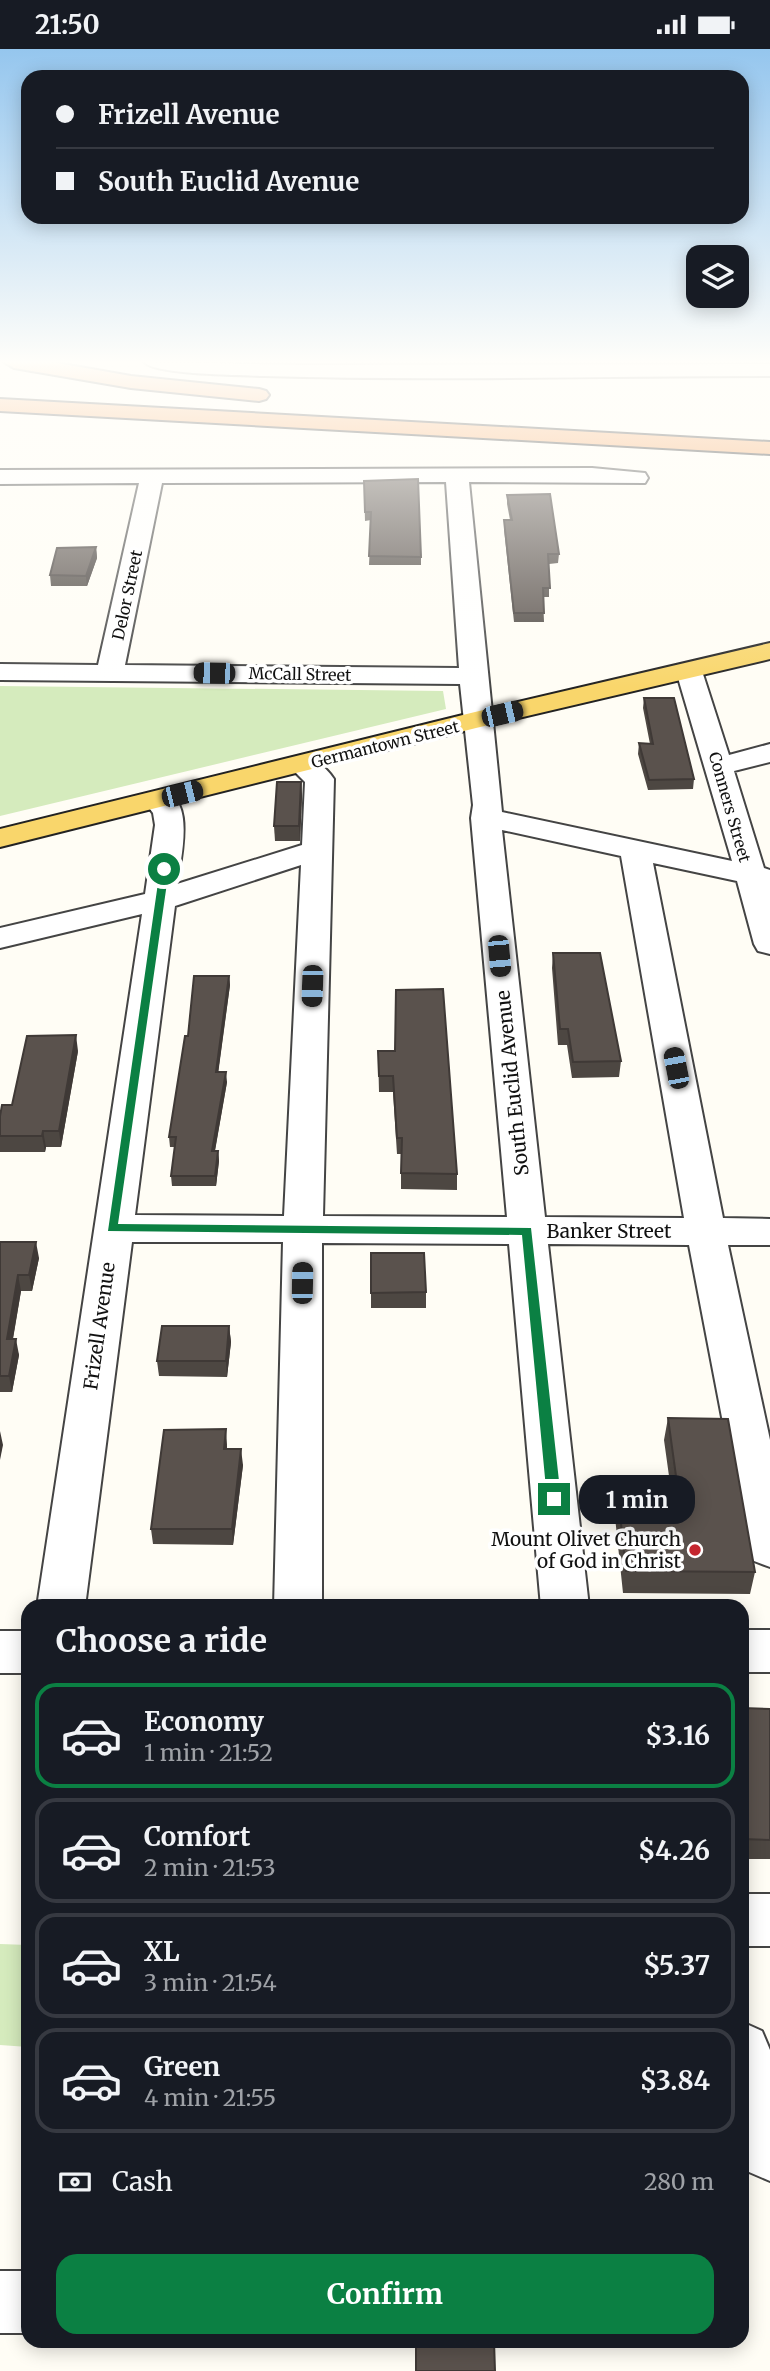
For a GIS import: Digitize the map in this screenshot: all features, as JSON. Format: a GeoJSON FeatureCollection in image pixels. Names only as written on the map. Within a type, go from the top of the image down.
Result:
{"type":"FeatureCollection","features":[{"type":"Feature","properties":{"kind":"main road","name":"Germantown Street"},"geometry":{"type":"LineString","coordinates":[[0,838],[475,720],[770,651]]}},
{"type":"Feature","properties":{"kind":"street"},"geometry":{"type":"LineString","coordinates":[[0,477],[592,475],[636,478]]}},
{"type":"Feature","properties":{"kind":"street","name":"Delor Street"},"geometry":{"type":"LineString","coordinates":[[110,672],[152,476]]}},
{"type":"Feature","properties":{"kind":"street","name":"South Euclid Avenue"},"geometry":{"type":"LineString","coordinates":[[457,476],[475,676],[475,720],[488,805],[486,818],[564,1599]]}},
{"type":"Feature","properties":{"kind":"street","name":"Conners Street"},"geometry":{"type":"LineString","coordinates":[[689,671],[736,822],[760,877],[770,944]]}},
{"type":"Feature","properties":{"kind":"street","name":"McCall Street"},"geometry":{"type":"LineString","coordinates":[[0,672],[475,676]]}},
{"type":"Feature","properties":{"kind":"street"},"geometry":{"type":"LineString","coordinates":[[718,766],[770,753]]}},
{"type":"Feature","properties":{"kind":"street"},"geometry":{"type":"LineString","coordinates":[[298,1599],[303,1229],[320,779],[302,765]]}},
{"type":"Feature","properties":{"kind":"street","name":"Frizell Avenue"},"geometry":{"type":"LineString","coordinates":[[62,1599],[170,825],[168,812],[158,800]]}},
{"type":"Feature","properties":{"kind":"street"},"geometry":{"type":"LineString","coordinates":[[486,818],[760,877]]}},
{"type":"Feature","properties":{"kind":"street"},"geometry":{"type":"LineString","coordinates":[[736,822],[770,825]]}},
{"type":"Feature","properties":{"kind":"street"},"geometry":{"type":"LineString","coordinates":[[0,938],[160,900],[317,850]]}},
{"type":"Feature","properties":{"kind":"street"},"geometry":{"type":"LineString","coordinates":[[635,850],[706,1232],[770,1548]]}},
{"type":"Feature","properties":{"kind":"street","name":"Banker Street"},"geometry":{"type":"LineString","coordinates":[[112,1228],[770,1232]]}},
{"type":"Feature","properties":{"kind":"street"},"geometry":{"type":"LineString","coordinates":[[749,1651],[770,1651]]}},
{"type":"Feature","properties":{"kind":"street"},"geometry":{"type":"LineString","coordinates":[[0,1652],[21,1652]]}},
{"type":"Feature","properties":{"kind":"street"},"geometry":{"type":"LineString","coordinates":[[749,1920],[770,1920]]}},
{"type":"Feature","properties":{"kind":"street"},"geometry":{"type":"LineString","coordinates":[[749,2071],[770,2151]]}},
{"type":"Feature","properties":{"kind":"street"},"geometry":{"type":"LineString","coordinates":[[0,2302],[21,2302]]}},
{"type":"Feature","properties":{"kind":"green space"},"geometry":{"type":"Polygon","coordinates":[[[0,686],[443,691],[446,709],[0,816],[0,686]]]}},
{"type":"Feature","properties":{"kind":"green space"},"geometry":{"type":"Polygon","coordinates":[[[0,1944],[21,1945],[21,2046],[0,2045],[0,1944]]]}},
{"type":"Feature","properties":{"kind":"building"},"geometry":{"type":"Polygon","coordinates":[[[418,479],[421,557],[369,556],[371,512],[365,512],[364,481],[418,479]]]}},
{"type":"Feature","properties":{"kind":"building"},"geometry":{"type":"Polygon","coordinates":[[[550,494],[559,554],[548,554],[550,588],[543,588],[544,613],[514,613],[504,520],[512,520],[507,495],[550,494]]]}},
{"type":"Feature","properties":{"kind":"building"},"geometry":{"type":"Polygon","coordinates":[[[96,547],[86,576],[50,575],[57,548],[96,547]]]}},
{"type":"Feature","properties":{"kind":"building"},"geometry":{"type":"Polygon","coordinates":[[[644,698],[674,698],[694,779],[649,780],[639,743],[653,744],[644,698]]]}},
{"type":"Feature","properties":{"kind":"building"},"geometry":{"type":"Polygon","coordinates":[[[277,782],[301,782],[299,826],[274,826],[277,782]]]}},
{"type":"Feature","properties":{"kind":"building"},"geometry":{"type":"Polygon","coordinates":[[[553,953],[600,953],[621,1061],[573,1062],[568,1029],[560,1029],[553,953]]]}},
{"type":"Feature","properties":{"kind":"building"},"geometry":{"type":"Polygon","coordinates":[[[194,976],[229,976],[216,1072],[226,1072],[212,1151],[218,1151],[215,1176],[171,1176],[176,1137],[169,1137],[185,1036],[188,1036],[194,976]]]}},
{"type":"Feature","properties":{"kind":"building"},"geometry":{"type":"Polygon","coordinates":[[[443,989],[457,1174],[401,1173],[402,1138],[397,1138],[393,1076],[379,1076],[378,1051],[395,1051],[396,990],[443,989]]]}},
{"type":"Feature","properties":{"kind":"building"},"geometry":{"type":"Polygon","coordinates":[[[76,1035],[59,1131],[43,1131],[42,1136],[0,1136],[2,1105],[12,1105],[27,1036],[76,1035]]]}},
{"type":"Feature","properties":{"kind":"building"},"geometry":{"type":"Polygon","coordinates":[[[0,1242],[36,1242],[29,1275],[18,1275],[7,1339],[16,1339],[9,1376],[0,1376],[0,1242]]]}},
{"type":"Feature","properties":{"kind":"building"},"geometry":{"type":"Polygon","coordinates":[[[371,1253],[424,1253],[426,1292],[371,1293],[371,1253]]]}},
{"type":"Feature","properties":{"kind":"building"},"geometry":{"type":"Polygon","coordinates":[[[162,1326],[229,1326],[226,1361],[157,1361],[162,1326]]]}},
{"type":"Feature","properties":{"kind":"building"},"geometry":{"type":"Polygon","coordinates":[[[668,1418],[728,1419],[755,1572],[626,1571],[616,1476],[676,1476],[668,1418]]]}},
{"type":"Feature","properties":{"kind":"building"},"geometry":{"type":"Polygon","coordinates":[[[226,1429],[224,1449],[241,1449],[232,1529],[151,1529],[164,1430],[226,1429]]]}},
{"type":"Feature","properties":{"kind":"building"},"geometry":{"type":"Polygon","coordinates":[[[749,1708],[770,1709],[770,1840],[749,1839],[749,1708]]]}},
{"type":"Feature","properties":{"kind":"building"},"geometry":{"type":"Polygon","coordinates":[[[416,2348],[494,2348],[495,2371],[416,2371],[416,2348]]]}},
{"type":"Feature","properties":{"kind":"place","name":"Mount Olivet Church of God in Christ"},"geometry":{"type":"Point","coordinates":[695,1550]}},
{"type":"Feature","properties":{"kind":"route"},"geometry":{"type":"LineString","coordinates":[[164,869],[112,1228],[527,1231],[554,1499]]}}]}
